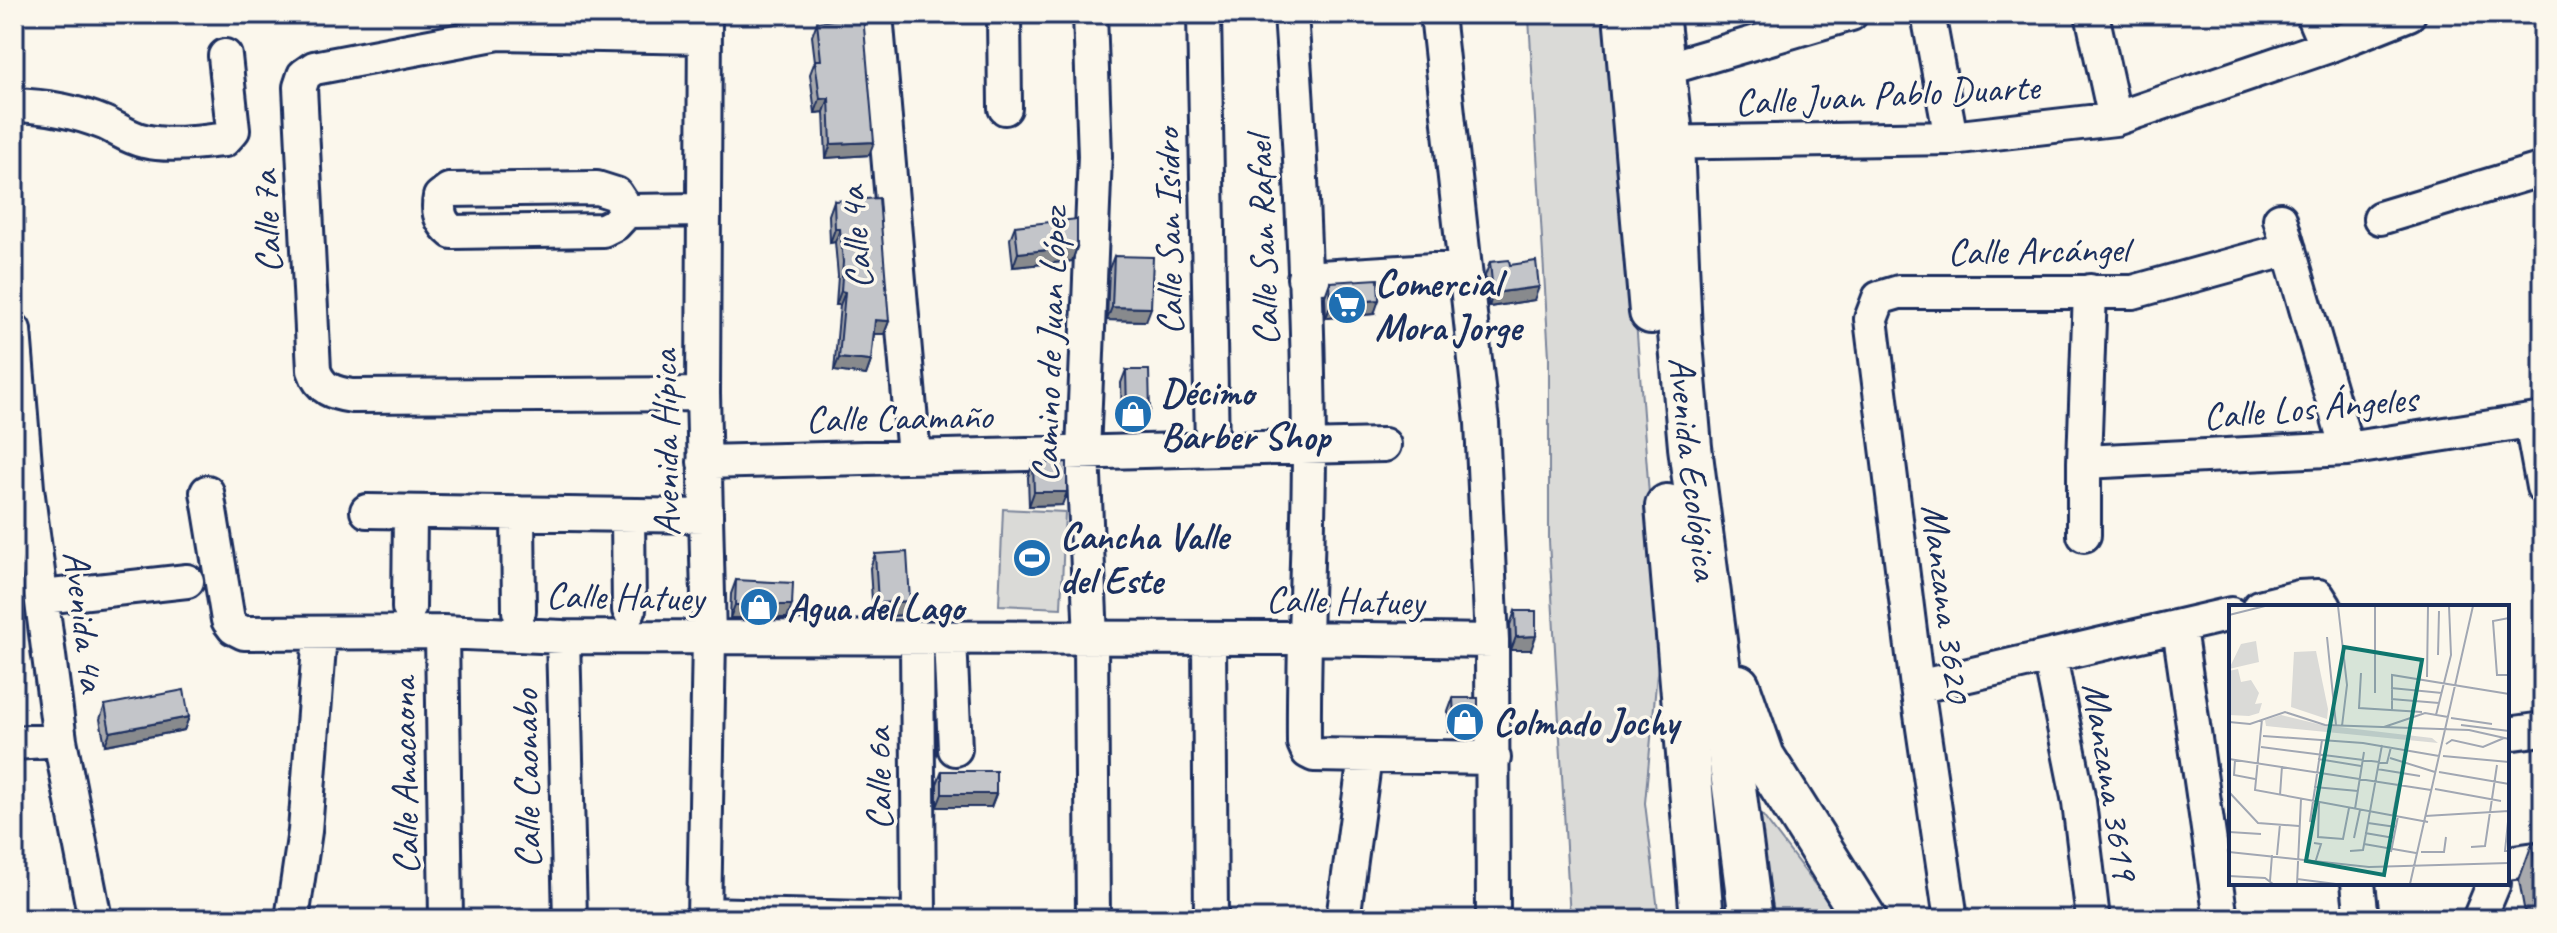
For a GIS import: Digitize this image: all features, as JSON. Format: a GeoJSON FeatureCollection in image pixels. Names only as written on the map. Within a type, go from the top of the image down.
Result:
{"type":"FeatureCollection","features":[{"type":"Feature","properties":{"kind":"main road","name":"Avenida Ecológica"},"geometry":{"type":"LineString","coordinates":[[1625,14],[1648,70]]}},
{"type":"Feature","properties":{"kind":"main road","name":"Avenida Ecológica"},"geometry":{"type":"LineString","coordinates":[[1657,14],[1648,70],[1655,143],[1680,333],[1712,629],[1751,919]]}},
{"type":"Feature","properties":{"kind":"main road","name":"Avenida Ecológica"},"geometry":{"type":"LineString","coordinates":[[1655,143],[1662,460],[1675,569],[1702,919]]}},
{"type":"Feature","properties":{"kind":"main road"},"geometry":{"type":"LineString","coordinates":[[1712,629],[1732,666],[1763,757],[1865,919]]}},
{"type":"Feature","properties":{"kind":"main road"},"geometry":{"type":"LineString","coordinates":[[1674,919],[1670,800],[1672,771],[1686,720]]}},
{"type":"Feature","properties":{"kind":"street","name":"Calle 4a"},"geometry":{"type":"LineString","coordinates":[[876,14],[914,456]]}},
{"type":"Feature","properties":{"kind":"street"},"geometry":{"type":"LineString","coordinates":[[1004,14],[1005,108]]}},
{"type":"Feature","properties":{"kind":"street","name":"Camino de Juan López"},"geometry":{"type":"LineString","coordinates":[[1090,14],[1095,156],[1083,452],[1091,639],[1093,919]]}},
{"type":"Feature","properties":{"kind":"street","name":"Calle San Isidro"},"geometry":{"type":"LineString","coordinates":[[1204,14],[1212,448]]}},
{"type":"Feature","properties":{"kind":"street","name":"Calle San Rafael"},"geometry":{"type":"LineString","coordinates":[[1291,14],[1298,114],[1309,446],[1303,638],[1304,743],[1308,752],[1314,755],[1365,757]]}},
{"type":"Feature","properties":{"kind":"street"},"geometry":{"type":"LineString","coordinates":[[1437,14],[1482,423],[1492,641],[1493,919]]}},
{"type":"Feature","properties":{"kind":"street"},"geometry":{"type":"LineString","coordinates":[[1648,70],[1851,14]]}},
{"type":"Feature","properties":{"kind":"street"},"geometry":{"type":"LineString","coordinates":[[1928,14],[1951,138]]}},
{"type":"Feature","properties":{"kind":"street"},"geometry":{"type":"LineString","coordinates":[[2092,14],[2115,119]]}},
{"type":"Feature","properties":{"kind":"street"},"geometry":{"type":"LineString","coordinates":[[2312,14],[2326,47]]}},
{"type":"Feature","properties":{"kind":"street","name":"Calle Juan Pablo Duarte"},"geometry":{"type":"LineString","coordinates":[[1655,143],[1951,138],[2115,119],[2326,47],[2409,14]]}},
{"type":"Feature","properties":{"kind":"street","name":"Avenida Hípica"},"geometry":{"type":"LineString","coordinates":[[704,917],[709,637],[703,394],[705,26]]}},
{"type":"Feature","properties":{"kind":"street","name":"Calle 7a"},"geometry":{"type":"LineString","coordinates":[[703,394],[352,396],[326,389],[317,381],[314,370],[300,87],[304,75],[314,68],[499,33],[705,26]]}},
{"type":"Feature","properties":{"kind":"street"},"geometry":{"type":"LineString","coordinates":[[14,105],[82,117],[140,140],[161,144],[224,140],[233,130],[225,56]]}},
{"type":"Feature","properties":{"kind":"street"},"geometry":{"type":"LineString","coordinates":[[2380,218],[2543,169]]}},
{"type":"Feature","properties":{"kind":"street"},"geometry":{"type":"LineString","coordinates":[[627,211],[616,194],[597,188],[449,190],[440,197],[438,209],[443,225],[452,232],[603,230],[615,224],[627,211],[704,210]]}},
{"type":"Feature","properties":{"kind":"street","name":"Calle Arcángel"},"geometry":{"type":"LineString","coordinates":[[1879,298],[1899,292],[2133,292],[2284,234],[2347,449]]}},
{"type":"Feature","properties":{"kind":"street"},"geometry":{"type":"LineString","coordinates":[[1304,278],[1465,268]]}},
{"type":"Feature","properties":{"kind":"street"},"geometry":{"type":"LineString","coordinates":[[2084,535],[2090,291]]}},
{"type":"Feature","properties":{"kind":"street","name":"Manzana 3620"},"geometry":{"type":"LineString","coordinates":[[1879,298],[1871,319],[1917,687],[1951,919]]}},
{"type":"Feature","properties":{"kind":"street","name":"Avenida 4a"},"geometry":{"type":"LineString","coordinates":[[14,330],[21,489],[43,597],[60,740],[95,919]]}},
{"type":"Feature","properties":{"kind":"street"},"geometry":{"type":"LineString","coordinates":[[2537,421],[2543,487]]}},
{"type":"Feature","properties":{"kind":"street","name":"Calle Los Ángeles"},"geometry":{"type":"LineString","coordinates":[[2084,462],[2347,449],[2537,421]]}},
{"type":"Feature","properties":{"kind":"street","name":"Calle Caamaño"},"geometry":{"type":"LineString","coordinates":[[704,462],[1384,445]]}},
{"type":"Feature","properties":{"kind":"street","name":"Calle Hatuey"},"geometry":{"type":"LineString","coordinates":[[207,492],[228,620],[234,628],[244,633],[1492,641]]}},
{"type":"Feature","properties":{"kind":"street"},"geometry":{"type":"LineString","coordinates":[[367,511],[705,516]]}},
{"type":"Feature","properties":{"kind":"street"},"geometry":{"type":"LineString","coordinates":[[409,608],[410,512]]}},
{"type":"Feature","properties":{"kind":"street"},"geometry":{"type":"LineString","coordinates":[[518,513],[519,611]]}},
{"type":"Feature","properties":{"kind":"street"},"geometry":{"type":"LineString","coordinates":[[628,515],[629,610]]}},
{"type":"Feature","properties":{"kind":"street"},"geometry":{"type":"LineString","coordinates":[[43,597],[187,581]]}},
{"type":"Feature","properties":{"kind":"street"},"geometry":{"type":"LineString","coordinates":[[2267,605],[2318,596],[2324,605]]}},
{"type":"Feature","properties":{"kind":"street"},"geometry":{"type":"LineString","coordinates":[[1917,687],[2229,615]]}},
{"type":"Feature","properties":{"kind":"street"},"geometry":{"type":"LineString","coordinates":[[2179,628],[2221,919]]}},
{"type":"Feature","properties":{"kind":"street","name":"Calle Anacaona"},"geometry":{"type":"LineString","coordinates":[[442,632],[446,919]]}},
{"type":"Feature","properties":{"kind":"street"},"geometry":{"type":"LineString","coordinates":[[292,919],[305,831],[320,634]]}},
{"type":"Feature","properties":{"kind":"street","name":"Calle Caonabo"},"geometry":{"type":"LineString","coordinates":[[563,637],[570,919]]}},
{"type":"Feature","properties":{"kind":"street"},"geometry":{"type":"LineString","coordinates":[[1209,638],[1211,919]]}},
{"type":"Feature","properties":{"kind":"street","name":"Calle 6a"},"geometry":{"type":"LineString","coordinates":[[917,639],[919,919]]}},
{"type":"Feature","properties":{"kind":"street"},"geometry":{"type":"LineString","coordinates":[[950,639],[955,749]]}},
{"type":"Feature","properties":{"kind":"street","name":"Manzana 3619"},"geometry":{"type":"LineString","coordinates":[[2050,657],[2079,802],[2093,919]]}},
{"type":"Feature","properties":{"kind":"street"},"geometry":{"type":"LineString","coordinates":[[2509,734],[2543,729]]}},
{"type":"Feature","properties":{"kind":"street"},"geometry":{"type":"LineString","coordinates":[[14,743],[60,740]]}},
{"type":"Feature","properties":{"kind":"street"},"geometry":{"type":"LineString","coordinates":[[1343,919],[1365,757],[1494,758]]}},
{"type":"Feature","properties":{"kind":"street"},"geometry":{"type":"LineString","coordinates":[[2509,863],[2543,858]]}},
{"type":"Feature","properties":{"kind":"street"},"geometry":{"type":"LineString","coordinates":[[2358,885],[2362,919]]}},
{"type":"Feature","properties":{"kind":"street"},"geometry":{"type":"LineString","coordinates":[[2479,919],[2493,885]]}},
{"type":"Feature","properties":{"kind":"street"},"geometry":{"type":"LineString","coordinates":[[704,917],[909,919]]}},
{"type":"Feature","properties":{"kind":"shaded area"},"geometry":{"type":"Polygon","coordinates":[[[1532,14],[1613,14],[1660,641],[1645,803],[1659,919],[1570,919],[1549,541],[1549,357],[1529,18],[1532,14]]]}},
{"type":"Feature","properties":{"kind":"shaded area","name":"Cancha Valle del Este"},"geometry":{"type":"Polygon","coordinates":[[[1003,509],[1065,512],[1061,608],[999,605],[1003,509]]]}},
{"type":"Feature","properties":{"kind":"shaded area"},"geometry":{"type":"Polygon","coordinates":[[[1757,808],[1841,919],[1775,919],[1757,808]]]}},
{"type":"Feature","properties":{"kind":"building"},"geometry":{"type":"Polygon","coordinates":[[[863,16],[874,142],[831,144],[829,98],[820,99],[815,60],[821,60],[817,22],[863,16]]]}},
{"type":"Feature","properties":{"kind":"building"},"geometry":{"type":"Polygon","coordinates":[[[879,198],[889,321],[875,320],[871,361],[839,358],[845,292],[841,291],[843,262],[840,229],[835,229],[834,201],[879,198]]]}},
{"type":"Feature","properties":{"kind":"building"},"geometry":{"type":"Polygon","coordinates":[[[1077,219],[1077,247],[1018,253],[1015,226],[1077,219]]]}},
{"type":"Feature","properties":{"kind":"building"},"geometry":{"type":"Polygon","coordinates":[[[1114,256],[1153,257],[1151,308],[1112,307],[1114,256]]]}},
{"type":"Feature","properties":{"kind":"building"},"geometry":{"type":"Polygon","coordinates":[[[1509,260],[1510,265],[1536,261],[1539,287],[1493,293],[1490,262],[1509,260]]]}},
{"type":"Feature","properties":{"kind":"building"},"geometry":{"type":"Polygon","coordinates":[[[1378,279],[1379,300],[1331,304],[1330,282],[1378,279]]]}},
{"type":"Feature","properties":{"kind":"building"},"geometry":{"type":"Polygon","coordinates":[[[1126,370],[1149,370],[1150,411],[1127,411],[1126,370]]]}},
{"type":"Feature","properties":{"kind":"building"},"geometry":{"type":"Polygon","coordinates":[[[1067,462],[1067,492],[1034,492],[1033,463],[1067,462]]]}},
{"type":"Feature","properties":{"kind":"building"},"geometry":{"type":"Polygon","coordinates":[[[907,552],[910,601],[878,603],[875,554],[907,552]]]}},
{"type":"Feature","properties":{"kind":"building"},"geometry":{"type":"Polygon","coordinates":[[[736,580],[793,583],[792,605],[735,605],[736,580]]]}},
{"type":"Feature","properties":{"kind":"building"},"geometry":{"type":"Polygon","coordinates":[[[1515,611],[1536,611],[1536,636],[1516,637],[1515,611]]]}},
{"type":"Feature","properties":{"kind":"building"},"geometry":{"type":"Polygon","coordinates":[[[184,690],[189,717],[110,732],[105,705],[184,690]]]}},
{"type":"Feature","properties":{"kind":"building"},"geometry":{"type":"Polygon","coordinates":[[[1453,698],[1478,698],[1478,718],[1454,718],[1453,698]]]}},
{"type":"Feature","properties":{"kind":"building"},"geometry":{"type":"Polygon","coordinates":[[[942,771],[996,771],[996,794],[942,794],[942,771]]]}},
{"type":"Feature","properties":{"kind":"building"},"geometry":{"type":"Polygon","coordinates":[[[2543,842],[2543,895],[2541,895],[2532,844],[2543,842]]]}},
{"type":"Feature","properties":{"kind":"building"},"geometry":{"type":"Polygon","coordinates":[[[1116,914],[1157,916],[1156,919],[1116,919],[1116,914]]]}},
{"type":"Feature","properties":{"kind":"place","name":"Comercial Mora Jorge"},"geometry":{"type":"Point","coordinates":[1347,305]}},
{"type":"Feature","properties":{"kind":"place","name":"Décimo Barber Shop"},"geometry":{"type":"Point","coordinates":[1133,414]}},
{"type":"Feature","properties":{"kind":"place","name":"Cancha Valle del Este"},"geometry":{"type":"Point","coordinates":[1032,558]}},
{"type":"Feature","properties":{"kind":"place","name":"Agua del Lago"},"geometry":{"type":"Point","coordinates":[759,607]}},
{"type":"Feature","properties":{"kind":"place","name":"Colmado Jochy"},"geometry":{"type":"Point","coordinates":[1465,722]}}]}
